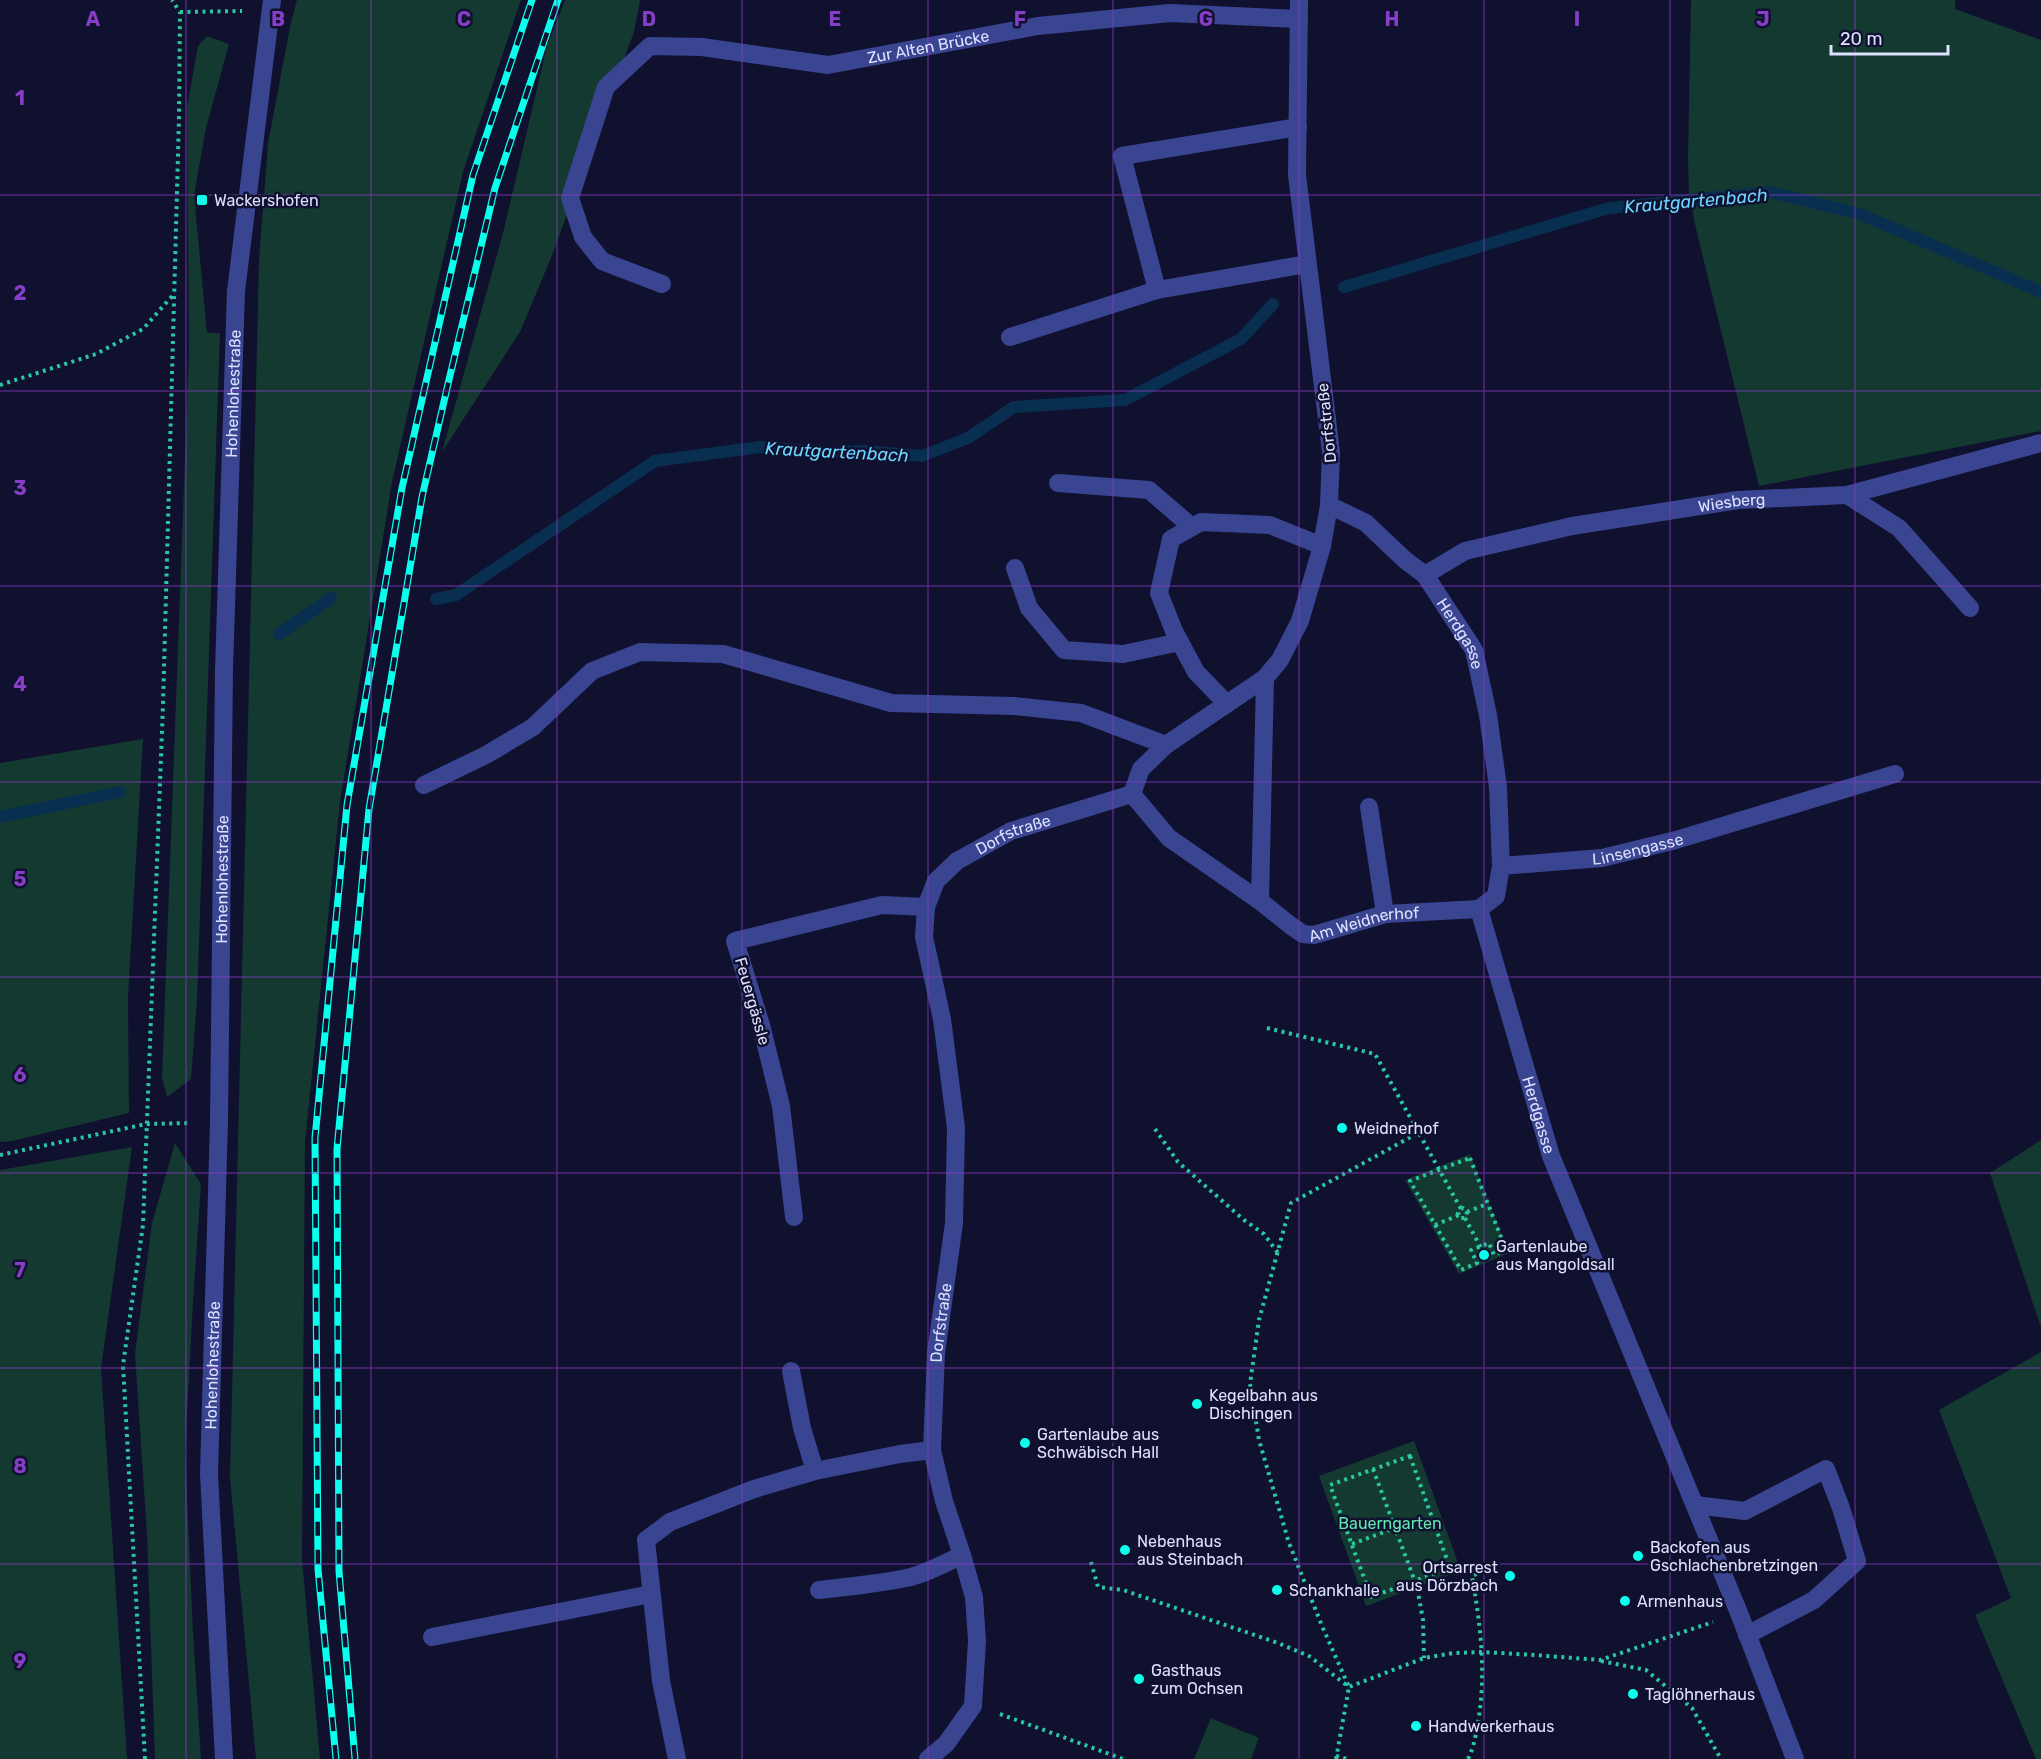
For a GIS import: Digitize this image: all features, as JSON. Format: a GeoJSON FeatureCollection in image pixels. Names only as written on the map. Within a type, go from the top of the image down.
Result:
{"type":"FeatureCollection","features":[{"type":"Feature","properties":{"kind":"street","name":"Dorfstraße"},"geometry":{"type":"LineString","coordinates":[[974,1706],[977,1641],[974,1597],[944,1501],[932,1450],[936,1353],[954,1223],[956,1139],[942,1019],[924,937],[926,907],[936,881],[957,861],[1011,831],[1132,794],[1141,769],[1166,745],[1265,678],[1280,660],[1300,621],[1322,546],[1329,505],[1331,452],[1306,264],[1297,175],[1299,0]]}},
{"type":"Feature","properties":{"kind":"street","name":"Hohenlohestraße"},"geometry":{"type":"LineString","coordinates":[[224,1759],[209,1474],[219,1122],[224,670],[236,291],[271,5]]}},
{"type":"Feature","properties":{"kind":"street","name":"Zur Alten Brücke"},"geometry":{"type":"LineString","coordinates":[[662,284],[602,261],[583,237],[570,198],[606,87],[650,46],[702,47],[828,65],[1038,26],[1170,13],[1299,19]]}},
{"type":"Feature","properties":{"kind":"street"},"geometry":{"type":"LineString","coordinates":[[1157,290],[1122,156],[1298,126]]}},
{"type":"Feature","properties":{"kind":"street"},"geometry":{"type":"LineString","coordinates":[[1010,337],[1157,290],[1306,264]]}},
{"type":"Feature","properties":{"kind":"street","name":"Wiesberg"},"geometry":{"type":"LineString","coordinates":[[1425,575],[1465,551],[1572,526],[1738,500],[1847,495],[2041,443]]}},
{"type":"Feature","properties":{"kind":"street"},"geometry":{"type":"LineString","coordinates":[[1058,483],[1149,490],[1192,527]]}},
{"type":"Feature","properties":{"kind":"street"},"geometry":{"type":"LineString","coordinates":[[1847,495],[1899,528],[1970,608]]}},
{"type":"Feature","properties":{"kind":"street","name":"Herdgasse"},"geometry":{"type":"LineString","coordinates":[[1329,505],[1366,523],[1405,560],[1425,575],[1474,650],[1488,715],[1498,787],[1501,866],[1496,896],[1479,909],[1551,1155],[1739,1613],[1795,1759]]}},
{"type":"Feature","properties":{"kind":"street"},"geometry":{"type":"LineString","coordinates":[[1227,704],[1196,672],[1180,642],[1159,592],[1171,539],[1201,522],[1270,525],[1322,546]]}},
{"type":"Feature","properties":{"kind":"street"},"geometry":{"type":"LineString","coordinates":[[1015,568],[1029,608],[1064,650],[1123,654],[1180,642]]}},
{"type":"Feature","properties":{"kind":"street"},"geometry":{"type":"LineString","coordinates":[[424,785],[486,755],[533,727],[592,671],[639,652],[723,654],[891,703],[1014,706],[1081,712],[1166,745]]}},
{"type":"Feature","properties":{"kind":"street"},"geometry":{"type":"LineString","coordinates":[[1260,901],[1265,678]]}},
{"type":"Feature","properties":{"kind":"street","name":"Linsengasse"},"geometry":{"type":"LineString","coordinates":[[1501,866],[1602,858],[1676,840],[1895,774]]}},
{"type":"Feature","properties":{"kind":"street","name":"Am Weidnerhof"},"geometry":{"type":"LineString","coordinates":[[1132,794],[1169,837],[1303,934],[1314,935],[1385,914],[1479,909]]}},
{"type":"Feature","properties":{"kind":"street"},"geometry":{"type":"LineString","coordinates":[[1370,807],[1385,914]]}},
{"type":"Feature","properties":{"kind":"street","name":"Feuergässle"},"geometry":{"type":"LineString","coordinates":[[794,1217],[781,1106],[761,1025],[735,941],[882,905],[926,907]]}},
{"type":"Feature","properties":{"kind":"street"},"geometry":{"type":"LineString","coordinates":[[791,1371],[802,1428],[815,1471]]}},
{"type":"Feature","properties":{"kind":"street"},"geometry":{"type":"LineString","coordinates":[[677,1759],[661,1681],[646,1540],[670,1522],[754,1488],[815,1471],[932,1450]]}},
{"type":"Feature","properties":{"kind":"street"},"geometry":{"type":"LineString","coordinates":[[1695,1505],[1745,1512],[1826,1469],[1857,1561],[1814,1600],[1747,1635]]}},
{"type":"Feature","properties":{"kind":"street"},"geometry":{"type":"LineString","coordinates":[[819,1590],[878,1583],[912,1576],[962,1555]]}},
{"type":"Feature","properties":{"kind":"street"},"geometry":{"type":"LineString","coordinates":[[432,1637],[651,1594]]}},
{"type":"Feature","properties":{"kind":"street"},"geometry":{"type":"LineString","coordinates":[[928,1759],[946,1744],[974,1706]]}},
{"type":"Feature","properties":{"kind":"path"},"geometry":{"type":"LineString","coordinates":[[145,1759],[123,1365],[143,1225],[163,705],[179,118],[180,12],[172,0]]}},
{"type":"Feature","properties":{"kind":"path"},"geometry":{"type":"LineString","coordinates":[[180,12],[271,5]]}},
{"type":"Feature","properties":{"kind":"path"},"geometry":{"type":"LineString","coordinates":[[0,385],[96,354],[143,328],[173,295]]}},
{"type":"Feature","properties":{"kind":"path"},"geometry":{"type":"LineString","coordinates":[[1267,1028],[1375,1054],[1461,1209],[1467,1212]]}},
{"type":"Feature","properties":{"kind":"path"},"geometry":{"type":"LineString","coordinates":[[0,1155],[146,1124],[219,1122]]}},
{"type":"Feature","properties":{"kind":"path"},"geometry":{"type":"LineString","coordinates":[[1155,1129],[1178,1162],[1263,1234],[1278,1254]]}},
{"type":"Feature","properties":{"kind":"path"},"geometry":{"type":"LineString","coordinates":[[1347,1759],[1336,1757],[1349,1687],[1289,1543],[1258,1440],[1250,1384],[1259,1320],[1292,1203],[1418,1132]]}},
{"type":"Feature","properties":{"kind":"path"},"geometry":{"type":"LineString","coordinates":[[1470,1158],[1487,1204],[1506,1250],[1494,1255],[1489,1243],[1471,1250],[1477,1263],[1461,1270],[1410,1181],[1470,1158]]}},
{"type":"Feature","properties":{"kind":"path"},"geometry":{"type":"LineString","coordinates":[[1467,1212],[1487,1204]]}},
{"type":"Feature","properties":{"kind":"path"},"geometry":{"type":"LineString","coordinates":[[1459,1215],[1461,1209]]}},
{"type":"Feature","properties":{"kind":"path"},"geometry":{"type":"LineString","coordinates":[[1467,1212],[1466,1218],[1481,1247]]}},
{"type":"Feature","properties":{"kind":"path"},"geometry":{"type":"LineString","coordinates":[[1435,1225],[1459,1215]]}},
{"type":"Feature","properties":{"kind":"path"},"geometry":{"type":"LineString","coordinates":[[1459,1215],[1461,1218],[1466,1218]]}},
{"type":"Feature","properties":{"kind":"path"},"geometry":{"type":"LineString","coordinates":[[1410,1456],[1450,1568],[1371,1597],[1330,1485],[1373,1469],[1410,1456]]}},
{"type":"Feature","properties":{"kind":"path"},"geometry":{"type":"LineString","coordinates":[[1373,1469],[1415,1581],[1423,1620],[1424,1658]]}},
{"type":"Feature","properties":{"kind":"path"},"geometry":{"type":"LineString","coordinates":[[1352,1544],[1395,1528]]}},
{"type":"Feature","properties":{"kind":"path"},"geometry":{"type":"LineString","coordinates":[[1091,1562],[1098,1587],[1123,1590],[1278,1643],[1309,1656],[1349,1687]]}},
{"type":"Feature","properties":{"kind":"path"},"geometry":{"type":"LineString","coordinates":[[1468,1759],[1472,1751],[1481,1709],[1483,1652],[1473,1576],[1488,1569]]}},
{"type":"Feature","properties":{"kind":"path"},"geometry":{"type":"LineString","coordinates":[[1600,1660],[1739,1613]]}},
{"type":"Feature","properties":{"kind":"path"},"geometry":{"type":"LineString","coordinates":[[1349,1687],[1424,1658],[1454,1653],[1483,1652],[1600,1660],[1646,1670],[1692,1708],[1721,1759]]}},
{"type":"Feature","properties":{"kind":"path"},"geometry":{"type":"LineString","coordinates":[[974,1706],[1123,1759]]}},
{"type":"Feature","properties":{"kind":"green space"},"geometry":{"type":"Polygon","coordinates":[[[297,0],[521,0],[463,172],[392,482],[340,802],[305,1142],[302,1559],[320,1759],[256,1759],[230,1478],[259,260],[268,143],[297,0]]]}},
{"type":"Feature","properties":{"kind":"green space"},"geometry":{"type":"Polygon","coordinates":[[[565,0],[640,0],[634,32],[551,258],[520,332],[442,452],[503,233],[547,46],[565,0]]]}},
{"type":"Feature","properties":{"kind":"green space"},"geometry":{"type":"Polygon","coordinates":[[[1691,0],[1955,0],[1955,9],[2041,40],[2041,431],[1759,486],[1689,195],[1691,0]]]}},
{"type":"Feature","properties":{"kind":"green space"},"geometry":{"type":"Polygon","coordinates":[[[207,36],[229,44],[206,128],[194,195],[207,333],[220,333],[197,1000],[191,1079],[167,1097],[162,1078],[189,351],[187,107],[198,46],[207,36]]]}},
{"type":"Feature","properties":{"kind":"green space"},"geometry":{"type":"Polygon","coordinates":[[[143,739],[128,997],[129,1113],[0,1142],[0,763],[143,739]]]}},
{"type":"Feature","properties":{"kind":"green space"},"geometry":{"type":"Polygon","coordinates":[[[2041,1140],[2041,1328],[1990,1173],[2041,1140]]]}},
{"type":"Feature","properties":{"kind":"green space"},"geometry":{"type":"Polygon","coordinates":[[[175,1143],[201,1184],[185,1451],[201,1759],[155,1759],[147,1534],[135,1354],[152,1223],[175,1143]]]}},
{"type":"Feature","properties":{"kind":"green space"},"geometry":{"type":"Polygon","coordinates":[[[132,1147],[101,1368],[127,1759],[0,1759],[0,1170],[132,1147]]]}},
{"type":"Feature","properties":{"kind":"green space"},"geometry":{"type":"Polygon","coordinates":[[[1470,1154],[1509,1253],[1459,1274],[1405,1180],[1470,1154]]]}},
{"type":"Feature","properties":{"kind":"green space"},"geometry":{"type":"Polygon","coordinates":[[[2041,1352],[2041,1759],[2036,1759],[1975,1615],[2011,1598],[1939,1410],[2041,1352]]]}},
{"type":"Feature","properties":{"kind":"green space","name":"Bauerngarten"},"geometry":{"type":"Polygon","coordinates":[[[1414,1441],[1461,1571],[1366,1606],[1319,1476],[1414,1441]]]}},
{"type":"Feature","properties":{"kind":"green space"},"geometry":{"type":"Polygon","coordinates":[[[1211,1718],[1259,1738],[1251,1759],[1194,1759],[1211,1718]]]}},
{"type":"Feature","properties":{"kind":"waterway","name":"Krautgartenbach"},"geometry":{"type":"LineString","coordinates":[[1344,287],[1609,208],[1770,192],[1860,214],[2041,292]]}},
{"type":"Feature","properties":{"kind":"waterway","name":"Krautgartenbach"},"geometry":{"type":"LineString","coordinates":[[436,599],[456,595],[655,461],[760,447],[922,456],[968,438],[1014,407],[1125,400],[1241,339],[1273,304]]}},
{"type":"Feature","properties":{"kind":"waterway","name":"Krautgartenbach"},"geometry":{"type":"LineString","coordinates":[[279,634],[331,598]]}},
{"type":"Feature","properties":{"kind":"waterway","name":"Krautgartenbach"},"geometry":{"type":"LineString","coordinates":[[0,817],[120,792]]}},
{"type":"Feature","properties":{"kind":"railway"},"geometry":{"type":"LineString","coordinates":[[336,1759],[318,1569],[315,1138],[347,805],[402,488],[473,175],[532,0]]}},
{"type":"Feature","properties":{"kind":"railway"},"geometry":{"type":"LineString","coordinates":[[355,1759],[339,1571],[337,1149],[369,809],[422,497],[448,384],[495,188],[558,0]]}},
{"type":"Feature","properties":{"kind":"place","name":"Wackershofen"},"geometry":{"type":"Point","coordinates":[202,200]}},
{"type":"Feature","properties":{"kind":"place","name":"Weidnerhof"},"geometry":{"type":"Point","coordinates":[1342,1128]}},
{"type":"Feature","properties":{"kind":"place","name":"Gartenlaube aus Mangoldsall"},"geometry":{"type":"Point","coordinates":[1484,1255]}},
{"type":"Feature","properties":{"kind":"place","name":"Kegelbahn aus Dischingen"},"geometry":{"type":"Point","coordinates":[1197,1404]}},
{"type":"Feature","properties":{"kind":"place","name":"Gartenlaube aus Schwäbisch Hall"},"geometry":{"type":"Point","coordinates":[1025,1443]}},
{"type":"Feature","properties":{"kind":"place","name":"Nebenhaus aus Steinbach"},"geometry":{"type":"Point","coordinates":[1125,1550]}},
{"type":"Feature","properties":{"kind":"place","name":"Backofen aus Gschlachenbretzingen"},"geometry":{"type":"Point","coordinates":[1638,1556]}},
{"type":"Feature","properties":{"kind":"place","name":"Ortsarrest aus Dörzbach"},"geometry":{"type":"Point","coordinates":[1510,1576]}},
{"type":"Feature","properties":{"kind":"place","name":"Schankhalle"},"geometry":{"type":"Point","coordinates":[1277,1590]}},
{"type":"Feature","properties":{"kind":"place","name":"Armenhaus"},"geometry":{"type":"Point","coordinates":[1625,1601]}},
{"type":"Feature","properties":{"kind":"place","name":"Gasthaus zum Ochsen"},"geometry":{"type":"Point","coordinates":[1139,1679]}},
{"type":"Feature","properties":{"kind":"place","name":"Taglöhnerhaus"},"geometry":{"type":"Point","coordinates":[1633,1694]}},
{"type":"Feature","properties":{"kind":"place","name":"Handwerkerhaus"},"geometry":{"type":"Point","coordinates":[1416,1726]}}]}
